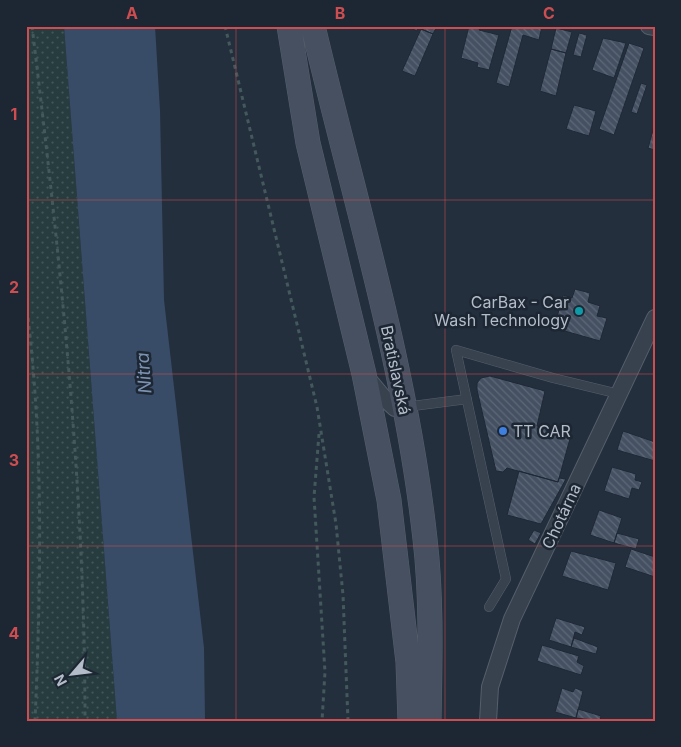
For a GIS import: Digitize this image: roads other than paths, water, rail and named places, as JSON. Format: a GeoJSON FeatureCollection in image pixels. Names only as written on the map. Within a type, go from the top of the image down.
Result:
{"type":"FeatureCollection","features":[{"type":"Feature","properties":{"kind":"main road","name":"Bratislavská"},"geometry":{"type":"LineString","coordinates":[[289,26],[308,142],[364,374],[388,500],[400,584],[408,662],[410,721]]}},
{"type":"Feature","properties":{"kind":"main road","name":"Bratislavská"},"geometry":{"type":"LineString","coordinates":[[313,26],[381,302],[404,407],[420,500],[428,570],[429,721]]}},
{"type":"Feature","properties":{"kind":"street"},"geometry":{"type":"LineString","coordinates":[[649,26],[655,27]]}},
{"type":"Feature","properties":{"kind":"street","name":"Chotárna"},"geometry":{"type":"LineString","coordinates":[[488,721],[490,687],[512,619],[655,318]]}},
{"type":"Feature","properties":{"kind":"street"},"geometry":{"type":"LineString","coordinates":[[364,374],[395,408],[404,407]]}},
{"type":"Feature","properties":{"kind":"lane"},"geometry":{"type":"LineString","coordinates":[[489,607],[506,579],[456,350],[553,378],[619,394]]}},
{"type":"Feature","properties":{"kind":"lane"},"geometry":{"type":"LineString","coordinates":[[404,407],[467,399]]}},
{"type":"Feature","properties":{"kind":"water","name":"Nitra"},"geometry":{"type":"Polygon","coordinates":[[[64,26],[155,26],[160,111],[164,300],[204,648],[205,721],[117,721],[64,26]]]}},
{"type":"Feature","properties":{"kind":"place","name":"CarBax - Car Wash Technology"},"geometry":{"type":"Point","coordinates":[579,311]}},
{"type":"Feature","properties":{"kind":"place","name":"TT CAR"},"geometry":{"type":"Point","coordinates":[503,431]}}]}
